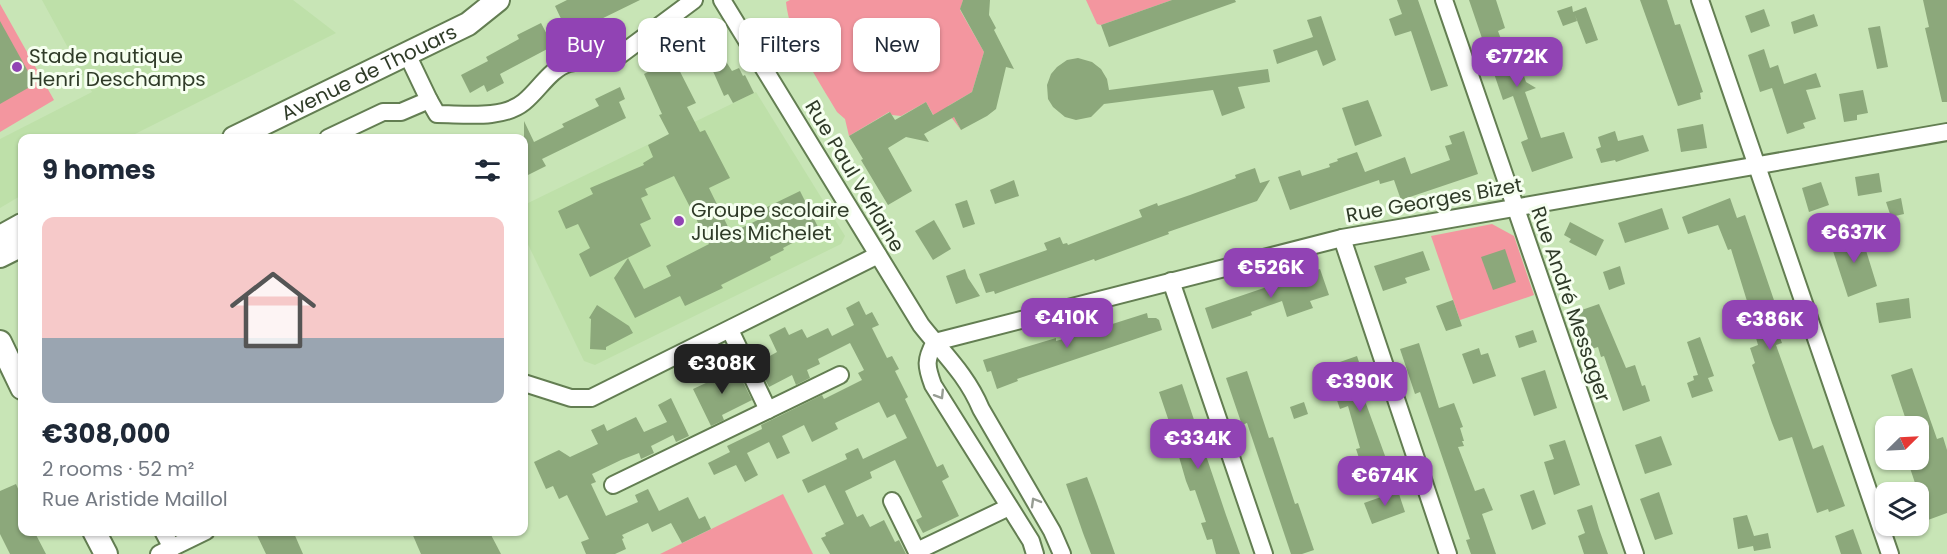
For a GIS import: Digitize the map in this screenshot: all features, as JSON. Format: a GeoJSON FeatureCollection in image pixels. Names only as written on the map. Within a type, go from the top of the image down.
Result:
{"type":"FeatureCollection","features":[{"type":"Feature","properties":{"kind":"street","name":"Avenue de Thouars"},"geometry":{"type":"LineString","coordinates":[[242,134],[468,24],[498,0]]}},
{"type":"Feature","properties":{"kind":"street"},"geometry":{"type":"LineString","coordinates":[[407,54],[437,114],[487,114],[514,109],[523,103],[555,70],[569,64],[616,58],[694,0]]}},
{"type":"Feature","properties":{"kind":"street","name":"Rue Paul Verlaine"},"geometry":{"type":"LineString","coordinates":[[722,0],[921,325],[955,364],[976,397],[1052,531],[1062,554]]}},
{"type":"Feature","properties":{"kind":"street","name":"Rue André Messager"},"geometry":{"type":"LineString","coordinates":[[1444,0],[1635,554]]}},
{"type":"Feature","properties":{"kind":"street"},"geometry":{"type":"LineString","coordinates":[[1700,0],[1890,554]]}},
{"type":"Feature","properties":{"kind":"street"},"geometry":{"type":"LineString","coordinates":[[336,134],[382,112],[401,112],[429,100]]}},
{"type":"Feature","properties":{"kind":"street","name":"Rue Georges Bizet"},"geometry":{"type":"LineString","coordinates":[[935,342],[1342,238],[1947,132]]}},
{"type":"Feature","properties":{"kind":"street"},"geometry":{"type":"LineString","coordinates":[[0,237],[18,227]]}},
{"type":"Feature","properties":{"kind":"street"},"geometry":{"type":"LineString","coordinates":[[1342,238],[1448,554]]}},
{"type":"Feature","properties":{"kind":"street"},"geometry":{"type":"LineString","coordinates":[[0,256],[18,247]]}},
{"type":"Feature","properties":{"kind":"street"},"geometry":{"type":"LineString","coordinates":[[528,384],[571,398],[591,398],[878,255]]}},
{"type":"Feature","properties":{"kind":"street"},"geometry":{"type":"LineString","coordinates":[[1171,280],[1264,554]]}},
{"type":"Feature","properties":{"kind":"street"},"geometry":{"type":"LineString","coordinates":[[730,330],[768,410]]}},
{"type":"Feature","properties":{"kind":"street"},"geometry":{"type":"LineString","coordinates":[[0,342],[18,379]]}},
{"type":"Feature","properties":{"kind":"street"},"geometry":{"type":"LineString","coordinates":[[935,342],[927,357],[927,370],[933,385],[1031,541],[1035,554]]}},
{"type":"Feature","properties":{"kind":"street"},"geometry":{"type":"LineString","coordinates":[[614,485],[840,375]]}},
{"type":"Feature","properties":{"kind":"street"},"geometry":{"type":"LineString","coordinates":[[892,501],[918,553],[1009,507]]}},
{"type":"Feature","properties":{"kind":"street"},"geometry":{"type":"LineString","coordinates":[[97,536],[106,554]]}},
{"type":"Feature","properties":{"kind":"street"},"geometry":{"type":"LineString","coordinates":[[164,536],[166,551],[196,536]]}},
{"type":"Feature","properties":{"kind":"shaded area"},"geometry":{"type":"Polygon","coordinates":[[[42,0],[293,0],[336,33],[135,134],[18,134],[18,197],[0,208],[0,139],[92,92],[42,0]]]}},
{"type":"Feature","properties":{"kind":"shaded area"},"geometry":{"type":"Polygon","coordinates":[[[790,0],[963,0],[960,10],[984,52],[972,92],[948,106],[961,130],[948,113],[939,125],[926,102],[901,116],[892,115],[889,112],[849,136],[845,119],[837,112],[813,72],[841,72],[841,18],[789,18],[786,2],[790,0]]]}},
{"type":"Feature","properties":{"kind":"shaded area"},"geometry":{"type":"Polygon","coordinates":[[[1086,0],[1172,0],[1101,25],[1097,24],[1086,0]]]}},
{"type":"Feature","properties":{"kind":"shaded area","name":"Stade nautique Henri Deschamps"},"geometry":{"type":"Polygon","coordinates":[[[0,4],[54,100],[0,132],[0,4]]]}},
{"type":"Feature","properties":{"kind":"shaded area","name":"Groupe scolaire Jules Michelet"},"geometry":{"type":"Polygon","coordinates":[[[756,92],[845,236],[841,244],[595,365],[584,361],[528,244],[528,203],[756,92]]]}},
{"type":"Feature","properties":{"kind":"shaded area"},"geometry":{"type":"Polygon","coordinates":[[[1492,224],[1514,236],[1534,295],[1460,320],[1431,236],[1492,224]]]}},
{"type":"Feature","properties":{"kind":"shaded area"},"geometry":{"type":"Polygon","coordinates":[[[783,494],[813,554],[660,554],[783,494]]]}},
{"type":"Feature","properties":{"kind":"building"},"geometry":{"type":"Polygon","coordinates":[[[567,0],[640,0],[603,18],[561,18],[555,6],[567,0]]]}},
{"type":"Feature","properties":{"kind":"building"},"geometry":{"type":"Polygon","coordinates":[[[963,0],[990,0],[989,15],[996,28],[994,30],[1014,69],[1006,67],[996,109],[987,116],[961,130],[954,117],[924,134],[929,142],[906,137],[888,148],[912,191],[888,205],[849,136],[890,112],[895,120],[926,102],[933,115],[972,92],[984,52],[960,9],[963,0]]]}},
{"type":"Feature","properties":{"kind":"building"},"geometry":{"type":"Polygon","coordinates":[[[1172,0],[1235,0],[1236,2],[1109,47],[1101,25],[1172,0]]]}},
{"type":"Feature","properties":{"kind":"building"},"geometry":{"type":"Polygon","coordinates":[[[1397,0],[1418,0],[1448,86],[1431,91],[1411,31],[1395,36],[1389,19],[1402,14],[1397,0]]]}},
{"type":"Feature","properties":{"kind":"building"},"geometry":{"type":"Polygon","coordinates":[[[1469,0],[1496,0],[1505,28],[1498,31],[1507,55],[1518,51],[1524,62],[1520,64],[1526,82],[1536,88],[1525,92],[1541,138],[1564,132],[1573,158],[1532,172],[1521,142],[1528,139],[1513,96],[1503,100],[1469,0]]]}},
{"type":"Feature","properties":{"kind":"building"},"geometry":{"type":"Polygon","coordinates":[[[1640,0],[1667,0],[1675,25],[1680,24],[1703,92],[1700,93],[1701,99],[1678,106],[1640,0]]]}},
{"type":"Feature","properties":{"kind":"building"},"geometry":{"type":"Polygon","coordinates":[[[1923,0],[1947,0],[1947,102],[1942,102],[1925,28],[1929,27],[1923,0]]]}},
{"type":"Feature","properties":{"kind":"building"},"geometry":{"type":"Polygon","coordinates":[[[1572,6],[1573,12],[1586,7],[1598,40],[1586,44],[1575,15],[1577,21],[1563,26],[1557,11],[1572,6]]]}},
{"type":"Feature","properties":{"kind":"building"},"geometry":{"type":"Polygon","coordinates":[[[1764,9],[1770,26],[1751,33],[1745,16],[1764,9]]]}},
{"type":"Feature","properties":{"kind":"building"},"geometry":{"type":"Polygon","coordinates":[[[1814,14],[1818,26],[1794,34],[1791,22],[1814,14]]]}},
{"type":"Feature","properties":{"kind":"building"},"geometry":{"type":"Polygon","coordinates":[[[1321,16],[1336,60],[1323,66],[1317,50],[1277,64],[1273,50],[1313,37],[1307,20],[1321,16]]]}},
{"type":"Feature","properties":{"kind":"building"},"geometry":{"type":"Polygon","coordinates":[[[0,21],[35,84],[0,104],[0,21]]]}},
{"type":"Feature","properties":{"kind":"building"},"geometry":{"type":"Polygon","coordinates":[[[541,23],[546,33],[546,50],[500,74],[504,83],[487,92],[484,85],[470,93],[461,75],[488,61],[486,57],[519,39],[517,35],[541,23]]]}},
{"type":"Feature","properties":{"kind":"building"},"geometry":{"type":"Polygon","coordinates":[[[1880,26],[1888,67],[1877,69],[1868,28],[1880,26]]]}},
{"type":"Feature","properties":{"kind":"building"},"geometry":{"type":"Polygon","coordinates":[[[1764,49],[1770,68],[1778,65],[1784,84],[1816,73],[1821,87],[1806,90],[1816,119],[1803,123],[1805,128],[1787,134],[1772,88],[1760,92],[1748,55],[1764,49]]]}},
{"type":"Feature","properties":{"kind":"building"},"geometry":{"type":"Polygon","coordinates":[[[1078,58],[1092,62],[1101,69],[1107,79],[1109,90],[1268,69],[1270,82],[1238,87],[1245,108],[1222,116],[1213,90],[1104,104],[1091,117],[1076,120],[1065,117],[1053,107],[1048,99],[1047,85],[1051,74],[1057,67],[1067,60],[1078,58]]]}},
{"type":"Feature","properties":{"kind":"building"},"geometry":{"type":"Polygon","coordinates":[[[727,63],[732,71],[739,68],[739,72],[745,75],[754,93],[733,103],[728,94],[724,96],[713,72],[727,72],[727,63]]]}},
{"type":"Feature","properties":{"kind":"building"},"geometry":{"type":"Polygon","coordinates":[[[680,72],[696,103],[687,107],[700,132],[705,130],[730,178],[709,188],[731,233],[766,216],[763,209],[800,191],[819,229],[783,248],[784,250],[770,257],[771,260],[721,285],[723,288],[685,306],[680,296],[635,318],[614,278],[628,258],[644,289],[671,276],[666,266],[709,244],[674,176],[645,189],[648,195],[641,198],[651,219],[640,224],[651,246],[590,277],[579,254],[590,248],[578,224],[566,229],[558,211],[593,194],[590,188],[644,165],[643,163],[653,157],[648,145],[669,134],[659,115],[662,114],[644,74],[680,72]]]}},
{"type":"Feature","properties":{"kind":"building"},"geometry":{"type":"Polygon","coordinates":[[[620,87],[625,99],[619,102],[626,118],[542,159],[546,166],[528,175],[528,134],[524,134],[524,121],[534,142],[564,127],[562,124],[599,106],[595,99],[620,87]]]}},
{"type":"Feature","properties":{"kind":"building"},"geometry":{"type":"Polygon","coordinates":[[[1863,90],[1868,113],[1857,115],[1857,120],[1844,122],[1839,94],[1863,90]]]}},
{"type":"Feature","properties":{"kind":"building"},"geometry":{"type":"Polygon","coordinates":[[[1368,100],[1382,136],[1355,146],[1342,108],[1368,100]]]}},
{"type":"Feature","properties":{"kind":"building"},"geometry":{"type":"Polygon","coordinates":[[[1703,124],[1707,148],[1681,152],[1677,129],[1703,124]]]}},
{"type":"Feature","properties":{"kind":"building"},"geometry":{"type":"Polygon","coordinates":[[[1464,131],[1478,174],[1401,200],[1394,180],[1380,184],[1379,180],[1290,210],[1278,177],[1300,170],[1302,176],[1330,167],[1329,164],[1338,161],[1337,159],[1357,152],[1365,172],[1405,157],[1411,174],[1450,160],[1445,146],[1452,144],[1449,136],[1464,131]]]}},
{"type":"Feature","properties":{"kind":"building"},"geometry":{"type":"Polygon","coordinates":[[[1615,131],[1618,141],[1643,135],[1649,151],[1616,162],[1615,160],[1601,163],[1596,149],[1601,147],[1598,137],[1615,131]]]}},
{"type":"Feature","properties":{"kind":"building"},"geometry":{"type":"Polygon","coordinates":[[[1255,168],[1260,183],[1270,180],[1257,201],[1168,232],[1169,234],[1095,261],[1094,259],[995,294],[994,291],[986,293],[979,274],[1047,250],[1044,243],[1060,237],[1063,244],[1068,245],[1142,217],[1139,210],[1190,195],[1236,178],[1235,175],[1255,168]]]}},
{"type":"Feature","properties":{"kind":"building"},"geometry":{"type":"Polygon","coordinates":[[[1879,173],[1882,192],[1858,196],[1855,177],[1879,173]]]}},
{"type":"Feature","properties":{"kind":"building"},"geometry":{"type":"Polygon","coordinates":[[[1014,180],[1019,196],[995,204],[990,190],[1014,180]]]}},
{"type":"Feature","properties":{"kind":"building"},"geometry":{"type":"Polygon","coordinates":[[[1821,182],[1829,205],[1809,212],[1802,188],[1821,182]]]}},
{"type":"Feature","properties":{"kind":"building"},"geometry":{"type":"Polygon","coordinates":[[[1730,198],[1737,218],[1745,215],[1778,312],[1771,314],[1782,343],[1776,345],[1813,449],[1823,445],[1845,506],[1829,512],[1828,509],[1817,513],[1792,437],[1779,441],[1772,423],[1752,365],[1755,363],[1750,348],[1758,345],[1756,338],[1758,337],[1731,249],[1728,250],[1718,225],[1688,234],[1682,217],[1730,198]]]}},
{"type":"Feature","properties":{"kind":"building"},"geometry":{"type":"Polygon","coordinates":[[[1901,198],[1904,214],[1891,217],[1886,202],[1901,198]]]}},
{"type":"Feature","properties":{"kind":"building"},"geometry":{"type":"Polygon","coordinates":[[[967,200],[975,224],[963,228],[955,204],[967,200]]]}},
{"type":"Feature","properties":{"kind":"building"},"geometry":{"type":"Polygon","coordinates":[[[1662,208],[1669,229],[1625,243],[1618,223],[1662,208]]]}},
{"type":"Feature","properties":{"kind":"building"},"geometry":{"type":"Polygon","coordinates":[[[934,220],[951,249],[933,260],[915,231],[934,220]]]}},
{"type":"Feature","properties":{"kind":"building"},"geometry":{"type":"Polygon","coordinates":[[[1570,222],[1604,240],[1596,256],[1569,242],[1571,239],[1564,235],[1570,222]]]}},
{"type":"Feature","properties":{"kind":"building"},"geometry":{"type":"Polygon","coordinates":[[[1860,231],[1877,286],[1848,297],[1832,248],[1839,246],[1837,239],[1860,231]]]}},
{"type":"Feature","properties":{"kind":"building"},"geometry":{"type":"Polygon","coordinates":[[[1505,249],[1516,282],[1493,290],[1481,257],[1505,249]]]}},
{"type":"Feature","properties":{"kind":"building"},"geometry":{"type":"Polygon","coordinates":[[[1423,251],[1430,270],[1405,278],[1407,283],[1383,291],[1374,266],[1423,251]]]}},
{"type":"Feature","properties":{"kind":"building"},"geometry":{"type":"Polygon","coordinates":[[[1620,266],[1625,284],[1609,290],[1603,272],[1620,266]]]}},
{"type":"Feature","properties":{"kind":"building"},"geometry":{"type":"Polygon","coordinates":[[[965,269],[980,296],[956,304],[946,276],[965,269]]]}},
{"type":"Feature","properties":{"kind":"building"},"geometry":{"type":"Polygon","coordinates":[[[1320,269],[1329,295],[1310,301],[1313,308],[1287,317],[1282,301],[1251,312],[1252,315],[1212,329],[1205,308],[1320,269]]]}},
{"type":"Feature","properties":{"kind":"building"},"geometry":{"type":"Polygon","coordinates":[[[1909,298],[1911,318],[1879,323],[1876,303],[1909,298]]]}},
{"type":"Feature","properties":{"kind":"building"},"geometry":{"type":"Polygon","coordinates":[[[1453,300],[1462,326],[1446,331],[1436,306],[1453,300]]]}},
{"type":"Feature","properties":{"kind":"building"},"geometry":{"type":"Polygon","coordinates":[[[859,301],[866,315],[872,312],[879,325],[872,328],[887,358],[892,356],[899,369],[895,371],[908,397],[905,399],[937,467],[943,464],[949,477],[942,481],[959,516],[923,533],[916,520],[922,517],[895,460],[870,472],[872,478],[845,491],[857,517],[863,514],[870,527],[884,520],[895,542],[899,540],[906,554],[830,554],[821,538],[826,536],[825,533],[844,524],[825,485],[808,493],[802,480],[847,459],[845,454],[858,448],[863,459],[907,438],[895,414],[887,418],[879,402],[835,423],[838,429],[812,442],[804,425],[782,436],[790,453],[777,459],[769,442],[747,453],[758,475],[745,482],[736,465],[714,475],[708,463],[730,452],[727,446],[762,429],[761,425],[822,395],[824,399],[862,380],[858,373],[864,370],[850,343],[818,359],[820,364],[807,370],[810,378],[796,385],[792,375],[769,387],[757,363],[777,352],[769,335],[785,327],[789,335],[802,329],[807,338],[828,328],[832,336],[854,325],[846,308],[859,301]]]}},
{"type":"Feature","properties":{"kind":"building"},"geometry":{"type":"Polygon","coordinates":[[[1599,304],[1626,368],[1635,365],[1650,401],[1623,411],[1604,356],[1601,357],[1598,347],[1589,350],[1576,312],[1599,304]]]}},
{"type":"Feature","properties":{"kind":"building"},"geometry":{"type":"Polygon","coordinates":[[[597,305],[629,326],[633,333],[606,347],[606,350],[590,349],[591,319],[589,318],[597,305]]]}},
{"type":"Feature","properties":{"kind":"building"},"geometry":{"type":"Polygon","coordinates":[[[1147,313],[1148,318],[1159,320],[1162,330],[1017,379],[1018,381],[997,389],[991,371],[987,372],[983,360],[1056,338],[1056,341],[1084,333],[1147,313]]]}},
{"type":"Feature","properties":{"kind":"building"},"geometry":{"type":"Polygon","coordinates":[[[1533,330],[1537,342],[1519,348],[1515,336],[1533,330]]]}},
{"type":"Feature","properties":{"kind":"building"},"geometry":{"type":"Polygon","coordinates":[[[1700,337],[1714,376],[1708,378],[1713,391],[1692,398],[1687,383],[1694,380],[1693,376],[1698,375],[1687,342],[1700,337]]]}},
{"type":"Feature","properties":{"kind":"building"},"geometry":{"type":"Polygon","coordinates":[[[1419,343],[1439,408],[1454,403],[1463,427],[1460,428],[1464,446],[1458,447],[1475,491],[1484,488],[1493,510],[1482,514],[1496,554],[1471,554],[1466,540],[1470,539],[1420,392],[1415,394],[1400,349],[1419,343]]]}},
{"type":"Feature","properties":{"kind":"building"},"geometry":{"type":"Polygon","coordinates":[[[1479,348],[1481,355],[1488,353],[1496,376],[1473,384],[1462,354],[1479,348]]]}},
{"type":"Feature","properties":{"kind":"building"},"geometry":{"type":"Polygon","coordinates":[[[1357,356],[1371,398],[1365,401],[1388,464],[1364,473],[1356,449],[1360,448],[1348,406],[1340,409],[1332,386],[1343,382],[1337,363],[1357,356]]]}},
{"type":"Feature","properties":{"kind":"building"},"geometry":{"type":"Polygon","coordinates":[[[734,364],[752,400],[722,415],[724,420],[711,426],[693,389],[723,375],[721,370],[734,364]]]}},
{"type":"Feature","properties":{"kind":"building"},"geometry":{"type":"Polygon","coordinates":[[[1912,368],[1929,416],[1905,416],[1891,375],[1912,368]]]}},
{"type":"Feature","properties":{"kind":"building"},"geometry":{"type":"Polygon","coordinates":[[[1545,370],[1557,408],[1534,416],[1521,378],[1545,370]]]}},
{"type":"Feature","properties":{"kind":"building"},"geometry":{"type":"Polygon","coordinates":[[[1247,371],[1269,438],[1273,437],[1295,504],[1298,503],[1314,550],[1302,554],[1291,554],[1247,423],[1242,425],[1226,378],[1247,371]]]}},
{"type":"Feature","properties":{"kind":"building"},"geometry":{"type":"Polygon","coordinates":[[[1182,384],[1240,554],[1216,554],[1212,539],[1207,540],[1201,523],[1206,522],[1195,490],[1190,491],[1186,481],[1179,457],[1181,457],[1159,392],[1182,384]]]}},
{"type":"Feature","properties":{"kind":"building"},"geometry":{"type":"Polygon","coordinates":[[[671,398],[689,436],[676,442],[673,435],[651,446],[654,453],[641,459],[639,453],[592,474],[596,482],[591,484],[606,516],[638,502],[635,495],[648,489],[659,511],[688,497],[699,519],[705,516],[711,529],[682,543],[671,523],[652,532],[648,523],[622,535],[626,549],[615,554],[586,554],[581,542],[589,539],[567,495],[559,499],[553,486],[546,489],[534,462],[559,450],[570,457],[598,444],[591,430],[604,424],[607,431],[636,417],[644,432],[667,422],[658,405],[671,398]]]}},
{"type":"Feature","properties":{"kind":"building"},"geometry":{"type":"Polygon","coordinates":[[[1304,402],[1308,414],[1294,419],[1290,407],[1304,402]]]}},
{"type":"Feature","properties":{"kind":"building"},"geometry":{"type":"Polygon","coordinates":[[[1929,416],[1937,439],[1943,437],[1947,450],[1947,513],[1929,520],[1929,482],[1915,482],[1911,470],[1929,470],[1929,416]]]}},
{"type":"Feature","properties":{"kind":"building"},"geometry":{"type":"Polygon","coordinates":[[[1661,436],[1672,465],[1645,474],[1635,445],[1661,436]]]}},
{"type":"Feature","properties":{"kind":"building"},"geometry":{"type":"Polygon","coordinates":[[[1565,440],[1580,485],[1554,495],[1544,462],[1554,459],[1549,445],[1565,440]]]}},
{"type":"Feature","properties":{"kind":"building"},"geometry":{"type":"Polygon","coordinates":[[[1087,477],[1115,554],[1091,554],[1083,533],[1066,484],[1087,477]]]}},
{"type":"Feature","properties":{"kind":"building"},"geometry":{"type":"Polygon","coordinates":[[[16,484],[18,489],[18,536],[37,536],[46,554],[10,554],[0,534],[0,491],[16,484]]]}},
{"type":"Feature","properties":{"kind":"building"},"geometry":{"type":"Polygon","coordinates":[[[1534,490],[1546,524],[1532,530],[1520,495],[1534,490]]]}},
{"type":"Feature","properties":{"kind":"building"},"geometry":{"type":"Polygon","coordinates":[[[1398,491],[1405,512],[1372,524],[1364,503],[1398,491]]]}},
{"type":"Feature","properties":{"kind":"building"},"geometry":{"type":"Polygon","coordinates":[[[1659,492],[1673,534],[1655,540],[1640,499],[1659,492]]]}},
{"type":"Feature","properties":{"kind":"building"},"geometry":{"type":"Polygon","coordinates":[[[1592,505],[1608,554],[1584,554],[1578,536],[1585,533],[1577,510],[1592,505]]]}},
{"type":"Feature","properties":{"kind":"building"},"geometry":{"type":"Polygon","coordinates":[[[1747,515],[1754,536],[1768,533],[1771,548],[1754,551],[1753,546],[1738,549],[1733,518],[1747,515]]]}},
{"type":"Feature","properties":{"kind":"building"},"geometry":{"type":"Polygon","coordinates":[[[1853,529],[1862,554],[1841,554],[1835,536],[1853,529]]]}},
{"type":"Feature","properties":{"kind":"building"},"geometry":{"type":"Polygon","coordinates":[[[257,536],[295,536],[303,554],[266,554],[257,536]]]}},
{"type":"Feature","properties":{"kind":"building"},"geometry":{"type":"Polygon","coordinates":[[[413,536],[492,536],[501,554],[421,554],[413,536]]]}},
{"type":"Feature","properties":{"kind":"place","name":"Stade nautique Henri Deschamps"},"geometry":{"type":"Point","coordinates":[17,67]}},
{"type":"Feature","properties":{"kind":"place","name":"Groupe scolaire Jules Michelet"},"geometry":{"type":"Point","coordinates":[679,221]}}]}
